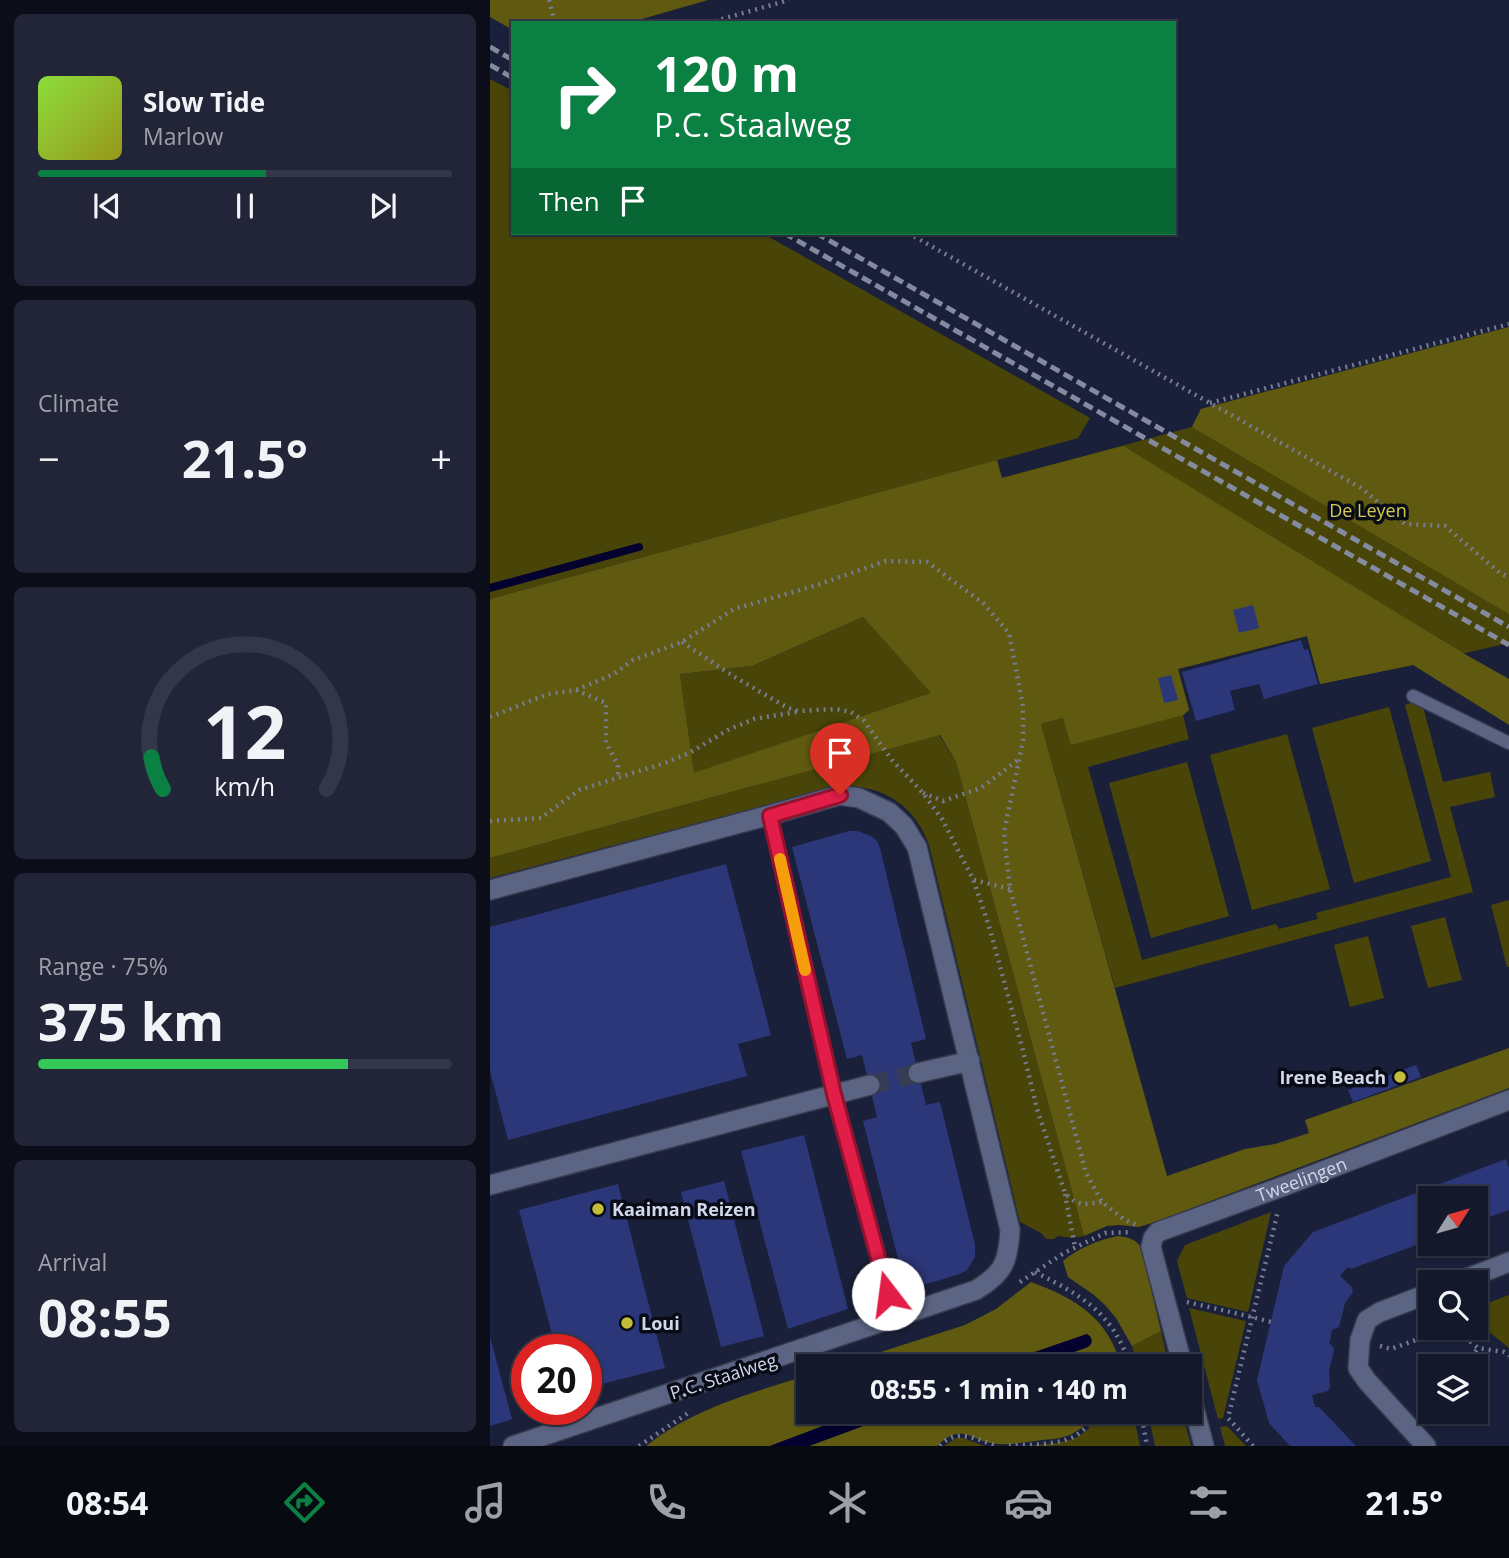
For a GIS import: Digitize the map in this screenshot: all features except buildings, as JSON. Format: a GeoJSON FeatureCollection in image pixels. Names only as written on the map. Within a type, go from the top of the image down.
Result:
{"type":"FeatureCollection","features":[{"type":"Feature","properties":{"kind":"street","name":"P.C. Staalweg"},"geometry":{"type":"LineString","coordinates":[[490,890],[840,795],[859,798],[889,812],[904,826],[917,847],[1010,1230],[1008,1254],[1002,1268],[991,1281],[976,1290],[513,1446]]}},
{"type":"Feature","properties":{"kind":"street"},"geometry":{"type":"LineString","coordinates":[[918,1073],[970,1060]]}},
{"type":"Feature","properties":{"kind":"street"},"geometry":{"type":"LineString","coordinates":[[490,1185],[870,1085]]}},
{"type":"Feature","properties":{"kind":"street","name":"Tweelingen"},"geometry":{"type":"LineString","coordinates":[[1153,1231],[1284,1186],[1509,1100]]}},
{"type":"Feature","properties":{"kind":"street"},"geometry":{"type":"LineString","coordinates":[[1153,1231],[1151,1247],[1179,1354]]}},
{"type":"Feature","properties":{"kind":"street"},"geometry":{"type":"LineString","coordinates":[[1488,1270],[1509,1262]]}},
{"type":"Feature","properties":{"kind":"street"},"geometry":{"type":"LineString","coordinates":[[1418,1298],[1367,1320],[1360,1340],[1358,1368],[1426,1446]]}},
{"type":"Feature","properties":{"kind":"street"},"geometry":{"type":"LineString","coordinates":[[1198,1424],[1204,1446]]}},
{"type":"Feature","properties":{"kind":"lane"},"geometry":{"type":"LineString","coordinates":[[1413,696],[1509,743]]}},
{"type":"Feature","properties":{"kind":"lane"},"geometry":{"type":"LineString","coordinates":[[770,816],[834,1094],[895,1319]]}},
{"type":"Feature","properties":{"kind":"path"},"geometry":{"type":"LineString","coordinates":[[549,0],[554,21]]}},
{"type":"Feature","properties":{"kind":"path"},"geometry":{"type":"LineString","coordinates":[[715,21],[789,0]]}},
{"type":"Feature","properties":{"kind":"path"},"geometry":{"type":"LineString","coordinates":[[912,235],[1361,488],[1405,524],[1445,526],[1500,573],[1509,577]]}},
{"type":"Feature","properties":{"kind":"path"},"geometry":{"type":"LineString","coordinates":[[1209,403],[1509,324]]}},
{"type":"Feature","properties":{"kind":"path"},"geometry":{"type":"LineString","coordinates":[[490,717],[548,694],[576,690],[614,674],[633,660],[681,642],[734,608],[814,586],[886,561],[927,562],[983,603],[1009,633],[1023,706],[1023,741],[1004,832],[1010,889],[1086,1173],[1102,1202],[1125,1220],[1153,1231]]}},
{"type":"Feature","properties":{"kind":"path"},"geometry":{"type":"LineString","coordinates":[[576,690],[606,703],[606,743],[618,765],[618,778]]}},
{"type":"Feature","properties":{"kind":"path"},"geometry":{"type":"LineString","coordinates":[[490,821],[541,818],[579,790],[665,763],[754,719],[797,711]]}},
{"type":"Feature","properties":{"kind":"path"},"geometry":{"type":"LineString","coordinates":[[923,793],[943,801],[968,793],[981,788],[1019,759]]}},
{"type":"Feature","properties":{"kind":"path"},"geometry":{"type":"LineString","coordinates":[[973,880],[1010,889]]}},
{"type":"Feature","properties":{"kind":"path"},"geometry":{"type":"LineString","coordinates":[[1254,1446],[1228,1418],[1284,1186]]}},
{"type":"Feature","properties":{"kind":"path"},"geometry":{"type":"LineString","coordinates":[[1065,1193],[1075,1248]]}},
{"type":"Feature","properties":{"kind":"path"},"geometry":{"type":"LineString","coordinates":[[1125,1354],[1117,1335],[1104,1317],[1078,1294],[1035,1271],[1105,1233],[1153,1231]]}},
{"type":"Feature","properties":{"kind":"path"},"geometry":{"type":"LineString","coordinates":[[1164,1297],[1271,1322]]}},
{"type":"Feature","properties":{"kind":"path"},"geometry":{"type":"LineString","coordinates":[[1360,1340],[1391,1349],[1418,1339]]}},
{"type":"Feature","properties":{"kind":"path"},"geometry":{"type":"LineString","coordinates":[[1468,1340],[1478,1348],[1504,1352],[1509,1356]]}},
{"type":"Feature","properties":{"kind":"path"},"geometry":{"type":"LineString","coordinates":[[1474,1354],[1478,1348]]}},
{"type":"Feature","properties":{"kind":"path"},"geometry":{"type":"LineString","coordinates":[[1009,1446],[1062,1441],[1076,1435],[1090,1424]]}},
{"type":"Feature","properties":{"kind":"path"},"geometry":{"type":"LineString","coordinates":[[1143,1424],[1147,1446]]}},
{"type":"Feature","properties":{"kind":"path"},"geometry":{"type":"LineString","coordinates":[[940,1446],[957,1435],[998,1446]]}},
{"type":"Feature","properties":{"kind":"green space"},"geometry":{"type":"Polygon","coordinates":[[[490,0],[708,0],[635,21],[511,21],[511,29],[490,17],[490,0]]]}},
{"type":"Feature","properties":{"kind":"green space"},"geometry":{"type":"Polygon","coordinates":[[[490,79],[511,90],[511,235],[766,235],[1090,418],[1078,438],[490,599],[490,79]]]}},
{"type":"Feature","properties":{"kind":"green space","name":"De Leyen"},"geometry":{"type":"Polygon","coordinates":[[[1509,327],[1509,643],[1320,684],[1307,636],[1178,669],[1189,710],[1183,715],[1189,739],[1088,767],[1142,960],[1276,924],[1279,929],[1318,919],[1316,913],[1451,877],[1405,705],[1417,701],[1422,703],[1443,782],[1490,772],[1495,797],[1450,807],[1473,892],[1115,988],[1041,724],[1063,718],[1002,478],[1192,427],[1201,409],[1509,327]]]}},
{"type":"Feature","properties":{"kind":"green space"},"geometry":{"type":"Polygon","coordinates":[[[1509,327],[1509,614],[1192,427],[1201,409],[1509,327]]]}},
{"type":"Feature","properties":{"kind":"green space"},"geometry":{"type":"Polygon","coordinates":[[[1123,446],[1509,679],[1509,725],[1413,665],[1320,684],[1307,636],[1178,669],[1189,710],[1183,715],[1071,745],[1063,718],[1041,724],[1167,1176],[1245,1149],[1275,1144],[1309,1133],[1305,1120],[1509,1048],[1509,1088],[1155,1222],[1139,1227],[1107,1226],[1084,1236],[956,762],[940,735],[490,858],[490,599],[997,460],[1002,478],[1123,446]],[[863,617],[752,666],[680,674],[694,773],[931,693],[863,617]]]}},
{"type":"Feature","properties":{"kind":"green space"},"geometry":{"type":"Polygon","coordinates":[[[863,617],[932,694],[694,774],[680,674],[752,666],[863,617]]]}},
{"type":"Feature","properties":{"kind":"green space"},"geometry":{"type":"Polygon","coordinates":[[[1389,707],[1431,861],[1354,883],[1312,728],[1389,707]]]}},
{"type":"Feature","properties":{"kind":"green space"},"geometry":{"type":"Polygon","coordinates":[[[1287,734],[1330,889],[1252,910],[1210,755],[1287,734]]]}},
{"type":"Feature","properties":{"kind":"green space"},"geometry":{"type":"Polygon","coordinates":[[[939,735],[956,762],[1084,1236],[1046,1239],[1041,1233],[1020,1222],[929,845],[914,818],[892,798],[865,788],[834,787],[490,878],[490,858],[939,735]]]}},
{"type":"Feature","properties":{"kind":"green space"},"geometry":{"type":"Polygon","coordinates":[[[1187,762],[1229,916],[1151,938],[1109,783],[1187,762]]]}},
{"type":"Feature","properties":{"kind":"green space"},"geometry":{"type":"Polygon","coordinates":[[[1509,900],[1509,967],[1507,967],[1491,905],[1509,900]]]}},
{"type":"Feature","properties":{"kind":"green space"},"geometry":{"type":"Polygon","coordinates":[[[1445,917],[1462,980],[1428,988],[1411,926],[1445,917]]]}},
{"type":"Feature","properties":{"kind":"green space"},"geometry":{"type":"Polygon","coordinates":[[[1368,936],[1384,998],[1350,1007],[1334,945],[1368,936]]]}},
{"type":"Feature","properties":{"kind":"green space"},"geometry":{"type":"Polygon","coordinates":[[[1271,1212],[1248,1312],[1187,1298],[1177,1261],[1185,1245],[1271,1212]]]}},
{"type":"Feature","properties":{"kind":"green space"},"geometry":{"type":"Polygon","coordinates":[[[1118,1236],[1131,1239],[1141,1247],[1161,1331],[1132,1346],[1105,1305],[1068,1277],[1063,1261],[1089,1245],[1118,1236]]]}},
{"type":"Feature","properties":{"kind":"green space"},"geometry":{"type":"Polygon","coordinates":[[[1031,1282],[1063,1295],[1088,1312],[1108,1335],[1117,1354],[1068,1354],[1088,1347],[1087,1334],[1029,1354],[875,1354],[965,1325],[996,1309],[1031,1282]]]}},
{"type":"Feature","properties":{"kind":"green space"},"geometry":{"type":"Polygon","coordinates":[[[1509,1295],[1509,1348],[1488,1331],[1488,1303],[1509,1295]]]}},
{"type":"Feature","properties":{"kind":"green space"},"geometry":{"type":"Polygon","coordinates":[[[1189,1308],[1246,1321],[1223,1418],[1218,1419],[1189,1308]]]}},
{"type":"Feature","properties":{"kind":"green space"},"geometry":{"type":"Polygon","coordinates":[[[1161,1331],[1166,1354],[1135,1354],[1132,1346],[1161,1331]]]}},
{"type":"Feature","properties":{"kind":"green space"},"geometry":{"type":"Polygon","coordinates":[[[796,1379],[796,1424],[828,1424],[770,1446],[646,1446],[684,1421],[745,1395],[796,1379]]]}},
{"type":"Feature","properties":{"kind":"green space"},"geometry":{"type":"Polygon","coordinates":[[[869,1424],[1086,1424],[1067,1436],[1011,1444],[988,1442],[960,1433],[946,1438],[937,1446],[809,1446],[869,1424]]]}},
{"type":"Feature","properties":{"kind":"green space"},"geometry":{"type":"Polygon","coordinates":[[[1093,1424],[1135,1424],[1140,1446],[1027,1446],[1070,1440],[1093,1424]]]}},
{"type":"Feature","properties":{"kind":"green space"},"geometry":{"type":"Polygon","coordinates":[[[1150,1424],[1185,1424],[1191,1446],[1155,1446],[1150,1424]]]}},
{"type":"Feature","properties":{"kind":"green space"},"geometry":{"type":"Polygon","coordinates":[[[1227,1426],[1246,1446],[1225,1446],[1220,1427],[1227,1426]]]}},
{"type":"Feature","properties":{"kind":"green space"},"geometry":{"type":"Polygon","coordinates":[[[956,1438],[963,1438],[985,1446],[944,1446],[956,1438]]]}},
{"type":"Feature","properties":{"kind":"shaded area"},"geometry":{"type":"Polygon","coordinates":[[[1087,1334],[1092,1341],[1088,1347],[1068,1354],[1029,1354],[1087,1334]]]}},
{"type":"Feature","properties":{"kind":"shaded area"},"geometry":{"type":"Polygon","coordinates":[[[828,1424],[869,1424],[809,1446],[770,1446],[828,1424]]]}},
{"type":"Feature","properties":{"kind":"waterway"},"geometry":{"type":"LineString","coordinates":[[490,588],[639,547]]}},
{"type":"Feature","properties":{"kind":"tunnel"},"geometry":{"type":"LineString","coordinates":[[870,1085],[918,1073]]}},
{"type":"Feature","properties":{"kind":"railway"},"geometry":{"type":"LineString","coordinates":[[490,47],[511,59]]}},
{"type":"Feature","properties":{"kind":"railway"},"geometry":{"type":"LineString","coordinates":[[490,65],[511,77]]}},
{"type":"Feature","properties":{"kind":"railway"},"geometry":{"type":"LineString","coordinates":[[788,235],[1509,645]]}},
{"type":"Feature","properties":{"kind":"railway"},"geometry":{"type":"LineString","coordinates":[[820,235],[1509,627]]}},
{"type":"Feature","properties":{"kind":"slow traffic"},"geometry":{"type":"LineString","coordinates":[[780,859],[805,970]]}},
{"type":"Feature","properties":{"kind":"place","name":"Irene Beach"},"geometry":{"type":"Point","coordinates":[1400,1077]}},
{"type":"Feature","properties":{"kind":"place","name":"Kaaiman Reizen"},"geometry":{"type":"Point","coordinates":[598,1209]}},
{"type":"Feature","properties":{"kind":"place","name":"Loui"},"geometry":{"type":"Point","coordinates":[627,1323]}},
{"type":"Feature","properties":{"kind":"route"},"geometry":{"type":"LineString","coordinates":[[840,795],[770,816],[834,1094],[888,1294]]}}]}
